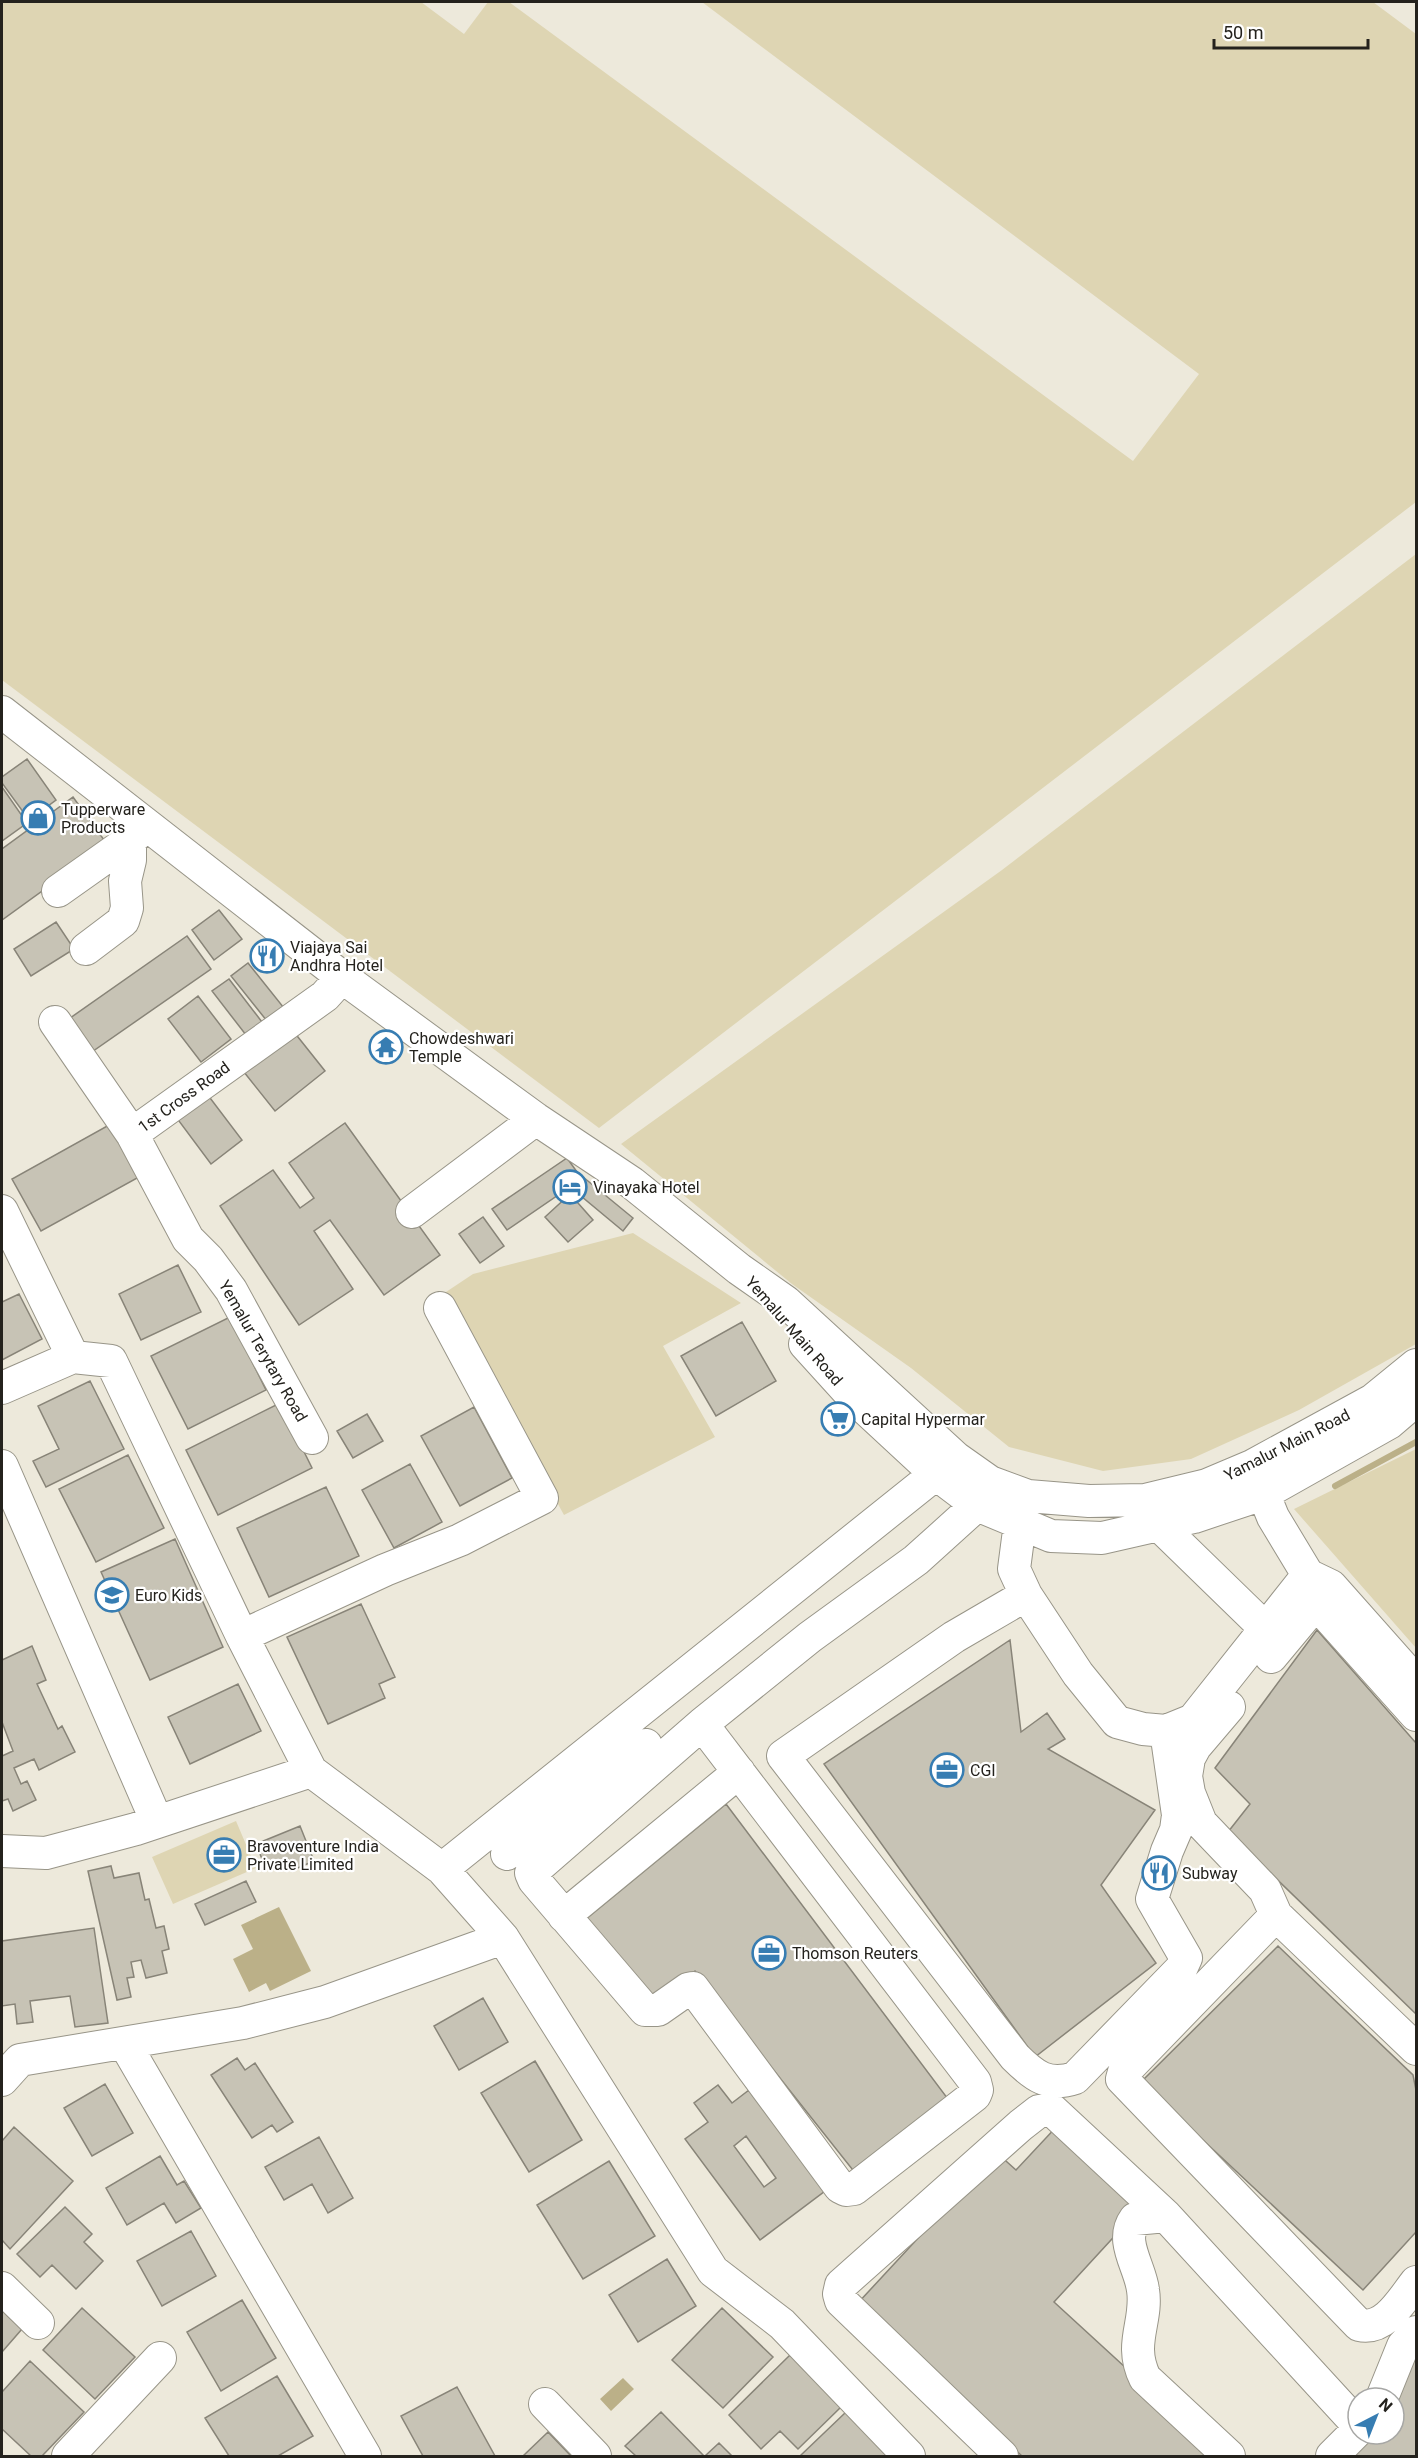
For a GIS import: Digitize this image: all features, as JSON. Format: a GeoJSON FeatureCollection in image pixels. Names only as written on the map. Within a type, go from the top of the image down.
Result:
{"type":"FeatureCollection","features":[{"type":"Feature","properties":{"kind":"street"},"geometry":{"type":"LineString","coordinates":[[2,712],[139,832],[536,1119],[632,1183],[740,1269]]}},
{"type":"Feature","properties":{"kind":"street"},"geometry":{"type":"LineString","coordinates":[[58,891],[139,832]]}},
{"type":"Feature","properties":{"kind":"street"},"geometry":{"type":"LineString","coordinates":[[86,950],[123,921],[127,908],[125,881],[139,832]]}},
{"type":"Feature","properties":{"kind":"street","name":"1st Cross Road"},"geometry":{"type":"LineString","coordinates":[[55,1022],[132,1134],[325,996],[342,977]]}},
{"type":"Feature","properties":{"kind":"street"},"geometry":{"type":"LineString","coordinates":[[412,1212],[536,1119]]}},
{"type":"Feature","properties":{"kind":"street","name":"Yemalur Terytary Road"},"geometry":{"type":"LineString","coordinates":[[132,1134],[188,1239],[208,1258],[231,1290],[312,1438]]}},
{"type":"Feature","properties":{"kind":"street"},"geometry":{"type":"LineString","coordinates":[[2,1211],[73,1357]]}},
{"type":"Feature","properties":{"kind":"street","name":"Yamalur Main Road"},"geometry":{"type":"LineString","coordinates":[[740,1269],[786,1302],[968,1482],[1028,1496],[1089,1501],[1145,1500],[1207,1485],[1258,1480],[1389,1423],[1416,1400]]}},
{"type":"Feature","properties":{"kind":"street","name":"Yemalur Main Road"},"geometry":{"type":"LineString","coordinates":[[740,1269],[854,1398],[968,1482],[1019,1535],[1102,1538],[1194,1517],[1258,1480]]}},
{"type":"Feature","properties":{"kind":"street"},"geometry":{"type":"LineString","coordinates":[[242,1636],[385,1570],[459,1540],[542,1498],[440,1308]]}},
{"type":"Feature","properties":{"kind":"street"},"geometry":{"type":"LineString","coordinates":[[2,1388],[73,1357],[111,1361],[242,1636],[311,1771],[442,1869],[503,1938],[713,2271],[782,2324],[909,2457]]}},
{"type":"Feature","properties":{"kind":"street","name":"Yamalur Main Road"},"geometry":{"type":"LineString","coordinates":[[1258,1480],[1373,1400],[1416,1365]]}},
{"type":"Feature","properties":{"kind":"street"},"geometry":{"type":"LineString","coordinates":[[2,1466],[157,1822]]}},
{"type":"Feature","properties":{"kind":"street"},"geometry":{"type":"LineString","coordinates":[[1258,1480],[1273,1517],[1312,1589],[1416,1715]]}},
{"type":"Feature","properties":{"kind":"street"},"geometry":{"type":"LineString","coordinates":[[702,1724],[973,2077],[977,2090],[975,2096],[854,2189],[846,2190],[840,2187],[693,1988],[688,1989],[658,2010],[645,2010],[534,1880],[531,1873],[702,1724],[810,1637],[916,1560],[952,1528],[968,1482]]}},
{"type":"Feature","properties":{"kind":"street"},"geometry":{"type":"LineString","coordinates":[[507,1854],[942,1518],[968,1482]]}},
{"type":"Feature","properties":{"kind":"street"},"geometry":{"type":"LineString","coordinates":[[442,1869],[968,1482]]}},
{"type":"Feature","properties":{"kind":"street"},"geometry":{"type":"LineString","coordinates":[[1159,1525],[1267,1629]]}},
{"type":"Feature","properties":{"kind":"street"},"geometry":{"type":"LineString","coordinates":[[1019,1535],[1014,1569],[1026,1595],[1078,1674],[1117,1722],[1143,1729],[1166,1731],[1193,1720],[1267,1629],[1312,1589],[1330,1586],[1416,1682]]}},
{"type":"Feature","properties":{"kind":"street"},"geometry":{"type":"LineString","coordinates":[[1312,1589],[1195,1748],[1189,1758],[1186,1776],[1189,1793],[1201,1822],[1265,1890],[1276,1916],[1416,2049]]}},
{"type":"Feature","properties":{"kind":"street"},"geometry":{"type":"LineString","coordinates":[[1026,1595],[954,1637],[783,1756],[1015,2057],[1033,2075],[1062,2082],[1075,2078],[1181,1969],[1186,1958],[1152,1899],[1176,1830],[1178,1815],[1166,1731]]}},
{"type":"Feature","properties":{"kind":"street"},"geometry":{"type":"LineString","coordinates":[[2,1851],[46,1853],[157,1822],[311,1771]]}},
{"type":"Feature","properties":{"kind":"street"},"geometry":{"type":"LineString","coordinates":[[564,1916],[739,1772]]}},
{"type":"Feature","properties":{"kind":"street"},"geometry":{"type":"LineString","coordinates":[[1276,1916],[1124,2072],[1122,2079],[1359,2325],[1369,2327],[1381,2322],[1416,2282]]}},
{"type":"Feature","properties":{"kind":"street"},"geometry":{"type":"LineString","coordinates":[[2,2080],[20,2060],[243,2023],[325,2002],[503,1938]]}},
{"type":"Feature","properties":{"kind":"street"},"geometry":{"type":"LineString","coordinates":[[125,2044],[365,2457]]}},
{"type":"Feature","properties":{"kind":"street"},"geometry":{"type":"LineString","coordinates":[[1002,2457],[841,2301],[839,2294],[842,2285],[1039,2111],[1052,2110],[1166,2216],[1346,2412]]}},
{"type":"Feature","properties":{"kind":"street"},"geometry":{"type":"LineString","coordinates":[[1166,2216],[1136,2219],[1130,2226],[1128,2241],[1144,2292],[1144,2312],[1138,2336],[1140,2368],[1145,2378],[1229,2457]]}},
{"type":"Feature","properties":{"kind":"street"},"geometry":{"type":"LineString","coordinates":[[2,2288],[38,2323]]}},
{"type":"Feature","properties":{"kind":"street"},"geometry":{"type":"LineString","coordinates":[[1387,2386],[1403,2346],[1416,2332]]}},
{"type":"Feature","properties":{"kind":"street"},"geometry":{"type":"LineString","coordinates":[[68,2457],[160,2358]]}},
{"type":"Feature","properties":{"kind":"street"},"geometry":{"type":"LineString","coordinates":[[545,2404],[595,2457]]}},
{"type":"Feature","properties":{"kind":"street"},"geometry":{"type":"LineString","coordinates":[[1332,2457],[1346,2442]]}},
{"type":"Feature","properties":{"kind":"shaded area"},"geometry":{"type":"Polygon","coordinates":[[[2,2],[421,2],[464,34],[488,2],[509,2],[1133,461],[1199,374],[702,2],[1373,2],[1416,34],[1416,502],[599,1128],[2,680],[2,2]]]}},
{"type":"Feature","properties":{"kind":"shaded area"},"geometry":{"type":"Polygon","coordinates":[[[1416,554],[1416,1344],[1299,1410],[1191,1459],[1103,1471],[1009,1447],[911,1368],[792,1284],[621,1144],[1002,870],[1416,554]]]}},
{"type":"Feature","properties":{"kind":"shaded area"},"geometry":{"type":"Polygon","coordinates":[[[633,1233],[741,1303],[663,1346],[715,1437],[564,1515],[443,1294],[473,1274],[633,1233]]]}},
{"type":"Feature","properties":{"kind":"shaded area"},"geometry":{"type":"Polygon","coordinates":[[[1416,1449],[1416,1648],[1294,1509],[1416,1449]]]}},
{"type":"Feature","properties":{"kind":"shaded area"},"geometry":{"type":"Polygon","coordinates":[[[236,1821],[256,1868],[173,1904],[152,1857],[236,1821]]]}},
{"type":"Feature","properties":{"kind":"shaded area"},"geometry":{"type":"Polygon","coordinates":[[[279,1907],[311,1971],[270,1991],[266,1983],[249,1992],[233,1959],[253,1949],[241,1925],[279,1907]]]}},
{"type":"Feature","properties":{"kind":"shaded area"},"geometry":{"type":"Polygon","coordinates":[[[623,2378],[634,2389],[611,2411],[600,2399],[623,2378]]]}},
{"type":"Feature","properties":{"kind":"building"},"geometry":{"type":"Polygon","coordinates":[[[27,759],[56,800],[29,820],[2,783],[2,777],[27,759]]]}},
{"type":"Feature","properties":{"kind":"building"},"geometry":{"type":"Polygon","coordinates":[[[2,787],[27,823],[2,841],[2,787]]]}},
{"type":"Feature","properties":{"kind":"building"},"geometry":{"type":"Polygon","coordinates":[[[73,797],[107,844],[2,920],[2,849],[73,797]]]}},
{"type":"Feature","properties":{"kind":"building"},"geometry":{"type":"Polygon","coordinates":[[[219,910],[242,939],[214,960],[192,930],[219,910]]]}},
{"type":"Feature","properties":{"kind":"building"},"geometry":{"type":"Polygon","coordinates":[[[56,922],[74,949],[31,976],[14,949],[56,922]]]}},
{"type":"Feature","properties":{"kind":"building"},"geometry":{"type":"Polygon","coordinates":[[[187,936],[211,969],[86,1056],[63,1023],[187,936]]]}},
{"type":"Feature","properties":{"kind":"building"},"geometry":{"type":"Polygon","coordinates":[[[248,963],[284,1008],[267,1021],[231,976],[248,963]]]}},
{"type":"Feature","properties":{"kind":"building"},"geometry":{"type":"Polygon","coordinates":[[[229,979],[262,1022],[246,1035],[212,991],[229,979]]]}},
{"type":"Feature","properties":{"kind":"building"},"geometry":{"type":"Polygon","coordinates":[[[198,996],[231,1039],[201,1062],[168,1019],[198,996]]]}},
{"type":"Feature","properties":{"kind":"building"},"geometry":{"type":"Polygon","coordinates":[[[290,1027],[325,1071],[275,1111],[240,1067],[290,1027]]]}},
{"type":"Feature","properties":{"kind":"building"},"geometry":{"type":"Polygon","coordinates":[[[204,1090],[242,1140],[211,1164],[173,1113],[204,1090]]]}},
{"type":"Feature","properties":{"kind":"building"},"geometry":{"type":"Polygon","coordinates":[[[345,1123],[440,1255],[384,1295],[330,1220],[314,1231],[353,1289],[299,1325],[220,1206],[273,1170],[300,1208],[314,1198],[289,1163],[345,1123]]]}},
{"type":"Feature","properties":{"kind":"building"},"geometry":{"type":"Polygon","coordinates":[[[109,1125],[139,1177],[41,1231],[12,1179],[109,1125]]]}},
{"type":"Feature","properties":{"kind":"building"},"geometry":{"type":"Polygon","coordinates":[[[567,1158],[577,1172],[633,1218],[623,1231],[570,1187],[507,1230],[492,1209],[567,1158]]]}},
{"type":"Feature","properties":{"kind":"building"},"geometry":{"type":"Polygon","coordinates":[[[570,1194],[593,1220],[568,1242],[545,1217],[570,1194]]]}},
{"type":"Feature","properties":{"kind":"building"},"geometry":{"type":"Polygon","coordinates":[[[483,1217],[504,1246],[480,1263],[459,1234],[483,1217]]]}},
{"type":"Feature","properties":{"kind":"building"},"geometry":{"type":"Polygon","coordinates":[[[178,1265],[201,1312],[141,1340],[119,1294],[178,1265]]]}},
{"type":"Feature","properties":{"kind":"building"},"geometry":{"type":"Polygon","coordinates":[[[19,1294],[42,1339],[2,1360],[2,1302],[19,1294]]]}},
{"type":"Feature","properties":{"kind":"building"},"geometry":{"type":"Polygon","coordinates":[[[230,1317],[266,1390],[188,1429],[151,1356],[230,1317]]]}},
{"type":"Feature","properties":{"kind":"building"},"geometry":{"type":"Polygon","coordinates":[[[742,1322],[776,1381],[716,1416],[681,1356],[742,1322]]]}},
{"type":"Feature","properties":{"kind":"building"},"geometry":{"type":"Polygon","coordinates":[[[90,1381],[124,1449],[46,1487],[33,1461],[59,1449],[38,1406],[90,1381]]]}},
{"type":"Feature","properties":{"kind":"building"},"geometry":{"type":"Polygon","coordinates":[[[280,1403],[312,1468],[218,1515],[186,1450],[280,1403]]]}},
{"type":"Feature","properties":{"kind":"building"},"geometry":{"type":"Polygon","coordinates":[[[474,1407],[512,1478],[460,1506],[421,1436],[474,1407]]]}},
{"type":"Feature","properties":{"kind":"building"},"geometry":{"type":"Polygon","coordinates":[[[367,1414],[383,1441],[353,1458],[337,1431],[367,1414]]]}},
{"type":"Feature","properties":{"kind":"building"},"geometry":{"type":"Polygon","coordinates":[[[128,1455],[164,1528],[96,1562],[59,1489],[128,1455]]]}},
{"type":"Feature","properties":{"kind":"building"},"geometry":{"type":"Polygon","coordinates":[[[410,1464],[442,1522],[394,1548],[362,1490],[410,1464]]]}},
{"type":"Feature","properties":{"kind":"building"},"geometry":{"type":"Polygon","coordinates":[[[326,1487],[359,1556],[269,1597],[237,1528],[326,1487]]]}},
{"type":"Feature","properties":{"kind":"building"},"geometry":{"type":"Polygon","coordinates":[[[175,1539],[223,1647],[150,1680],[101,1572],[175,1539]]]}},
{"type":"Feature","properties":{"kind":"building"},"geometry":{"type":"Polygon","coordinates":[[[361,1604],[395,1677],[379,1684],[385,1698],[328,1724],[287,1637],[361,1604]]]}},
{"type":"Feature","properties":{"kind":"building"},"geometry":{"type":"Polygon","coordinates":[[[1317,1630],[1416,1743],[1416,2014],[1228,1832],[1250,1804],[1215,1768],[1317,1630]]]}},
{"type":"Feature","properties":{"kind":"building"},"geometry":{"type":"Polygon","coordinates":[[[1010,1640],[1021,1732],[1047,1713],[1065,1739],[1048,1749],[1155,1810],[1101,1885],[1156,1963],[1035,2057],[824,1764],[1010,1640]]]}},
{"type":"Feature","properties":{"kind":"building"},"geometry":{"type":"Polygon","coordinates":[[[32,1646],[46,1680],[37,1684],[58,1729],[62,1726],[75,1752],[39,1770],[34,1759],[14,1768],[21,1784],[27,1781],[36,1800],[13,1811],[8,1799],[2,1801],[2,1756],[13,1751],[2,1722],[2,1660],[32,1646]]]}},
{"type":"Feature","properties":{"kind":"building"},"geometry":{"type":"Polygon","coordinates":[[[238,1684],[261,1731],[190,1764],[168,1717],[238,1684]]]}},
{"type":"Feature","properties":{"kind":"building"},"geometry":{"type":"Polygon","coordinates":[[[726,1804],[948,2099],[856,2174],[695,1971],[656,2002],[587,1918],[726,1804]]]}},
{"type":"Feature","properties":{"kind":"building"},"geometry":{"type":"Polygon","coordinates":[[[300,1826],[314,1861],[293,1870],[289,1860],[266,1869],[256,1844],[300,1826]]]}},
{"type":"Feature","properties":{"kind":"building"},"geometry":{"type":"Polygon","coordinates":[[[111,1866],[114,1878],[139,1873],[145,1900],[149,1899],[156,1928],[164,1926],[169,1949],[162,1951],[167,1973],[146,1978],[141,1960],[131,1962],[134,1977],[127,1978],[131,1997],[117,2000],[88,1871],[111,1866]]]}},
{"type":"Feature","properties":{"kind":"building"},"geometry":{"type":"Polygon","coordinates":[[[246,1881],[256,1902],[205,1925],[195,1904],[246,1881]]]}},
{"type":"Feature","properties":{"kind":"building"},"geometry":{"type":"Polygon","coordinates":[[[94,1928],[108,2023],[75,2027],[70,1996],[30,2001],[33,2022],[17,2024],[15,2004],[2,2006],[2,1941],[94,1928]]]}},
{"type":"Feature","properties":{"kind":"building"},"geometry":{"type":"Polygon","coordinates":[[[1278,1946],[1413,2075],[1416,2090],[1416,2232],[1363,2290],[1141,2082],[1278,1946]]]}},
{"type":"Feature","properties":{"kind":"building"},"geometry":{"type":"Polygon","coordinates":[[[483,1998],[508,2042],[459,2070],[434,2026],[483,1998]]]}},
{"type":"Feature","properties":{"kind":"building"},"geometry":{"type":"Polygon","coordinates":[[[237,2058],[245,2070],[255,2063],[293,2122],[277,2132],[272,2125],[252,2138],[211,2075],[237,2058]]]}},
{"type":"Feature","properties":{"kind":"building"},"geometry":{"type":"Polygon","coordinates":[[[535,2061],[582,2140],[529,2172],[481,2093],[535,2061]]]}},
{"type":"Feature","properties":{"kind":"building"},"geometry":{"type":"Polygon","coordinates":[[[105,2084],[133,2133],[92,2156],[64,2108],[105,2084]]]}},
{"type":"Feature","properties":{"kind":"building"},"geometry":{"type":"Polygon","coordinates":[[[718,2085],[732,2103],[749,2090],[825,2191],[760,2240],[685,2139],[708,2122],[694,2103],[718,2085]],[[746,2136],[734,2146],[764,2187],[776,2178],[746,2136]]]}},
{"type":"Feature","properties":{"kind":"building"},"geometry":{"type":"Polygon","coordinates":[[[1059,2124],[1145,2203],[1054,2302],[1222,2456],[1022,2456],[857,2304],[997,2153],[1016,2170],[1059,2124]]]}},
{"type":"Feature","properties":{"kind":"building"},"geometry":{"type":"Polygon","coordinates":[[[14,2127],[73,2181],[10,2249],[2,2240],[2,2141],[14,2127]]]}},
{"type":"Feature","properties":{"kind":"building"},"geometry":{"type":"Polygon","coordinates":[[[319,2137],[353,2198],[328,2213],[312,2184],[284,2200],[265,2167],[319,2137]]]}},
{"type":"Feature","properties":{"kind":"building"},"geometry":{"type":"Polygon","coordinates":[[[160,2156],[177,2185],[184,2181],[201,2208],[176,2223],[164,2203],[127,2225],[106,2188],[160,2156]]]}},
{"type":"Feature","properties":{"kind":"building"},"geometry":{"type":"Polygon","coordinates":[[[609,2161],[655,2236],[583,2279],[537,2205],[609,2161]]]}},
{"type":"Feature","properties":{"kind":"building"},"geometry":{"type":"Polygon","coordinates":[[[65,2207],[92,2234],[84,2242],[103,2261],[76,2289],[52,2265],[40,2277],[17,2254],[65,2207]]]}},
{"type":"Feature","properties":{"kind":"building"},"geometry":{"type":"Polygon","coordinates":[[[191,2231],[216,2276],[162,2306],[137,2261],[191,2231]]]}},
{"type":"Feature","properties":{"kind":"building"},"geometry":{"type":"Polygon","coordinates":[[[667,2259],[696,2306],[638,2342],[609,2295],[667,2259]]]}},
{"type":"Feature","properties":{"kind":"building"},"geometry":{"type":"Polygon","coordinates":[[[242,2300],[276,2358],[221,2391],[187,2332],[242,2300]]]}},
{"type":"Feature","properties":{"kind":"building"},"geometry":{"type":"Polygon","coordinates":[[[82,2308],[135,2357],[95,2399],[43,2350],[82,2308]]]}},
{"type":"Feature","properties":{"kind":"building"},"geometry":{"type":"Polygon","coordinates":[[[722,2308],[773,2357],[723,2408],[672,2360],[722,2308]]]}},
{"type":"Feature","properties":{"kind":"building"},"geometry":{"type":"Polygon","coordinates":[[[2,2310],[22,2329],[2,2352],[2,2310]]]}},
{"type":"Feature","properties":{"kind":"building"},"geometry":{"type":"Polygon","coordinates":[[[790,2355],[841,2407],[798,2449],[780,2431],[761,2449],[729,2415],[790,2355]]]}},
{"type":"Feature","properties":{"kind":"building"},"geometry":{"type":"Polygon","coordinates":[[[1416,2355],[1416,2456],[1322,2456],[1346,2441],[1346,2446],[1406,2446],[1406,2386],[1387,2386],[1416,2355]]]}},
{"type":"Feature","properties":{"kind":"building"},"geometry":{"type":"Polygon","coordinates":[[[30,2361],[84,2412],[42,2456],[31,2456],[2,2429],[2,2392],[30,2361]]]}},
{"type":"Feature","properties":{"kind":"building"},"geometry":{"type":"Polygon","coordinates":[[[277,2376],[313,2436],[278,2456],[229,2456],[205,2418],[277,2376]]]}},
{"type":"Feature","properties":{"kind":"building"},"geometry":{"type":"Polygon","coordinates":[[[457,2387],[495,2456],[423,2456],[401,2416],[457,2387]]]}},
{"type":"Feature","properties":{"kind":"building"},"geometry":{"type":"Polygon","coordinates":[[[661,2412],[704,2456],[636,2456],[625,2446],[661,2412]]]}},
{"type":"Feature","properties":{"kind":"building"},"geometry":{"type":"Polygon","coordinates":[[[846,2412],[889,2456],[800,2456],[846,2412]]]}},
{"type":"Feature","properties":{"kind":"building"},"geometry":{"type":"Polygon","coordinates":[[[548,2432],[571,2456],[523,2456],[548,2432]]]}},
{"type":"Feature","properties":{"kind":"building"},"geometry":{"type":"Polygon","coordinates":[[[719,2443],[732,2456],[705,2456],[719,2443]]]}},
{"type":"Feature","properties":{"kind":"waterway"},"geometry":{"type":"LineString","coordinates":[[1335,1486],[1416,1442]]}},
{"type":"Feature","properties":{"kind":"place","name":"Tupperware Products"},"geometry":{"type":"Point","coordinates":[38,818]}},
{"type":"Feature","properties":{"kind":"place","name":"Viajaya Sai Andhra Hotel"},"geometry":{"type":"Point","coordinates":[267,956]}},
{"type":"Feature","properties":{"kind":"place","name":"Chowdeshwari Temple"},"geometry":{"type":"Point","coordinates":[386,1047]}},
{"type":"Feature","properties":{"kind":"place","name":"Vinayaka Hotel"},"geometry":{"type":"Point","coordinates":[570,1187]}},
{"type":"Feature","properties":{"kind":"place","name":"Capital Hypermar"},"geometry":{"type":"Point","coordinates":[838,1419]}},
{"type":"Feature","properties":{"kind":"place","name":"Euro Kids"},"geometry":{"type":"Point","coordinates":[112,1595]}},
{"type":"Feature","properties":{"kind":"place","name":"CGI"},"geometry":{"type":"Point","coordinates":[947,1770]}},
{"type":"Feature","properties":{"kind":"place","name":"Bravoventure India Private Limited"},"geometry":{"type":"Point","coordinates":[224,1855]}},
{"type":"Feature","properties":{"kind":"place","name":"Subway"},"geometry":{"type":"Point","coordinates":[1159,1873]}},
{"type":"Feature","properties":{"kind":"place","name":"Thomson Reuters"},"geometry":{"type":"Point","coordinates":[769,1953]}}]}
